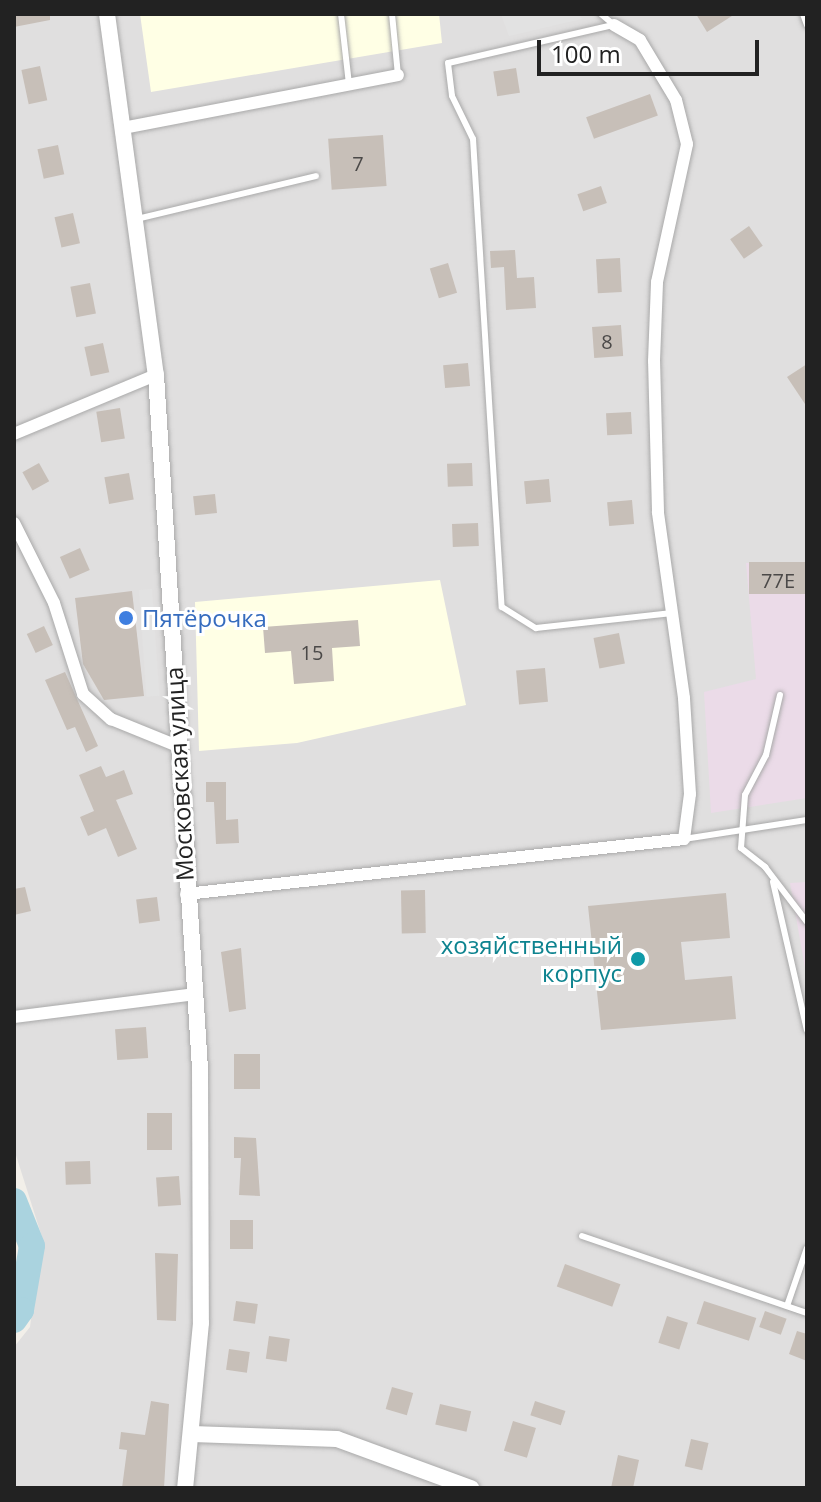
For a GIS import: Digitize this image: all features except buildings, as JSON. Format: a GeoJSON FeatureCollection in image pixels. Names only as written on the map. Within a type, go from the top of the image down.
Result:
{"type":"FeatureCollection","features":[{"type":"Feature","properties":{"kind":"street","name":"Московская улица"},"geometry":{"type":"LineString","coordinates":[[107,14],[156,375],[175,745],[196,994],[204,1187],[192,1434],[185,1488]]}},
{"type":"Feature","properties":{"kind":"street"},"geometry":{"type":"LineString","coordinates":[[186,894],[684,839],[690,794],[672,613],[658,512],[655,316],[687,144],[676,100],[647,52],[614,25]]}},
{"type":"Feature","properties":{"kind":"street"},"geometry":{"type":"LineString","coordinates":[[123,128],[398,75]]}},
{"type":"Feature","properties":{"kind":"street"},"geometry":{"type":"LineString","coordinates":[[14,434],[156,375]]}},
{"type":"Feature","properties":{"kind":"street"},"geometry":{"type":"LineString","coordinates":[[14,523],[54,603],[83,694],[111,719],[175,745]]}},
{"type":"Feature","properties":{"kind":"street"},"geometry":{"type":"LineString","coordinates":[[14,1017],[196,994]]}},
{"type":"Feature","properties":{"kind":"street"},"geometry":{"type":"LineString","coordinates":[[192,1434],[337,1439],[471,1488]]}},
{"type":"Feature","properties":{"kind":"lane"},"geometry":{"type":"LineString","coordinates":[[341,14],[349,84]]}},
{"type":"Feature","properties":{"kind":"lane"},"geometry":{"type":"LineString","coordinates":[[392,14],[398,75]]}},
{"type":"Feature","properties":{"kind":"lane"},"geometry":{"type":"LineString","coordinates":[[601,14],[614,25]]}},
{"type":"Feature","properties":{"kind":"lane"},"geometry":{"type":"LineString","coordinates":[[803,14],[807,25]]}},
{"type":"Feature","properties":{"kind":"lane"},"geometry":{"type":"LineString","coordinates":[[614,25],[448,63],[452,96],[473,139],[502,607],[536,628],[672,613]]}},
{"type":"Feature","properties":{"kind":"lane"},"geometry":{"type":"LineString","coordinates":[[134,219],[316,176]]}},
{"type":"Feature","properties":{"kind":"lane"},"geometry":{"type":"LineString","coordinates":[[780,695],[766,755],[745,795],[741,848],[773,880],[807,922]]}},
{"type":"Feature","properties":{"kind":"lane"},"geometry":{"type":"LineString","coordinates":[[684,839],[741,833],[807,820]]}},
{"type":"Feature","properties":{"kind":"lane"},"geometry":{"type":"LineString","coordinates":[[773,880],[807,1030]]}},
{"type":"Feature","properties":{"kind":"lane"},"geometry":{"type":"LineString","coordinates":[[582,1236],[807,1313]]}},
{"type":"Feature","properties":{"kind":"lane"},"geometry":{"type":"LineString","coordinates":[[787,1306],[807,1248]]}},
{"type":"Feature","properties":{"kind":"shaded area"},"geometry":{"type":"Polygon","coordinates":[[[14,14],[807,14],[807,1488],[14,1488],[14,1347],[30,1327],[42,1237],[14,1149],[14,14]]]}},
{"type":"Feature","properties":{"kind":"shaded area"},"geometry":{"type":"Polygon","coordinates":[[[140,14],[439,14],[442,43],[151,92],[140,14]]]}},
{"type":"Feature","properties":{"kind":"shaded area"},"geometry":{"type":"Polygon","coordinates":[[[501,14],[579,14],[582,19],[509,36],[501,14]]]}},
{"type":"Feature","properties":{"kind":"shaded area"},"geometry":{"type":"Polygon","coordinates":[[[807,562],[807,798],[711,813],[704,692],[756,679],[746,563],[807,562]]]}},
{"type":"Feature","properties":{"kind":"shaded area"},"geometry":{"type":"Polygon","coordinates":[[[440,580],[466,705],[297,743],[199,751],[195,602],[440,580]]]}},
{"type":"Feature","properties":{"kind":"shaded area"},"geometry":{"type":"Polygon","coordinates":[[[152,589],[159,696],[146,697],[139,590],[152,589]]]}},
{"type":"Feature","properties":{"kind":"shaded area"},"geometry":{"type":"Polygon","coordinates":[[[807,882],[807,979],[790,883],[807,882]]]}},
{"type":"Feature","properties":{"kind":"waterway"},"geometry":{"type":"LineString","coordinates":[[14,1201],[32,1246],[21,1310],[14,1320]]}},
{"type":"Feature","properties":{"kind":"place","name":"Пятёрочка"},"geometry":{"type":"Point","coordinates":[126,618]}},
{"type":"Feature","properties":{"kind":"place","name":"хозяйственный корпус"},"geometry":{"type":"Point","coordinates":[638,959]}}]}
